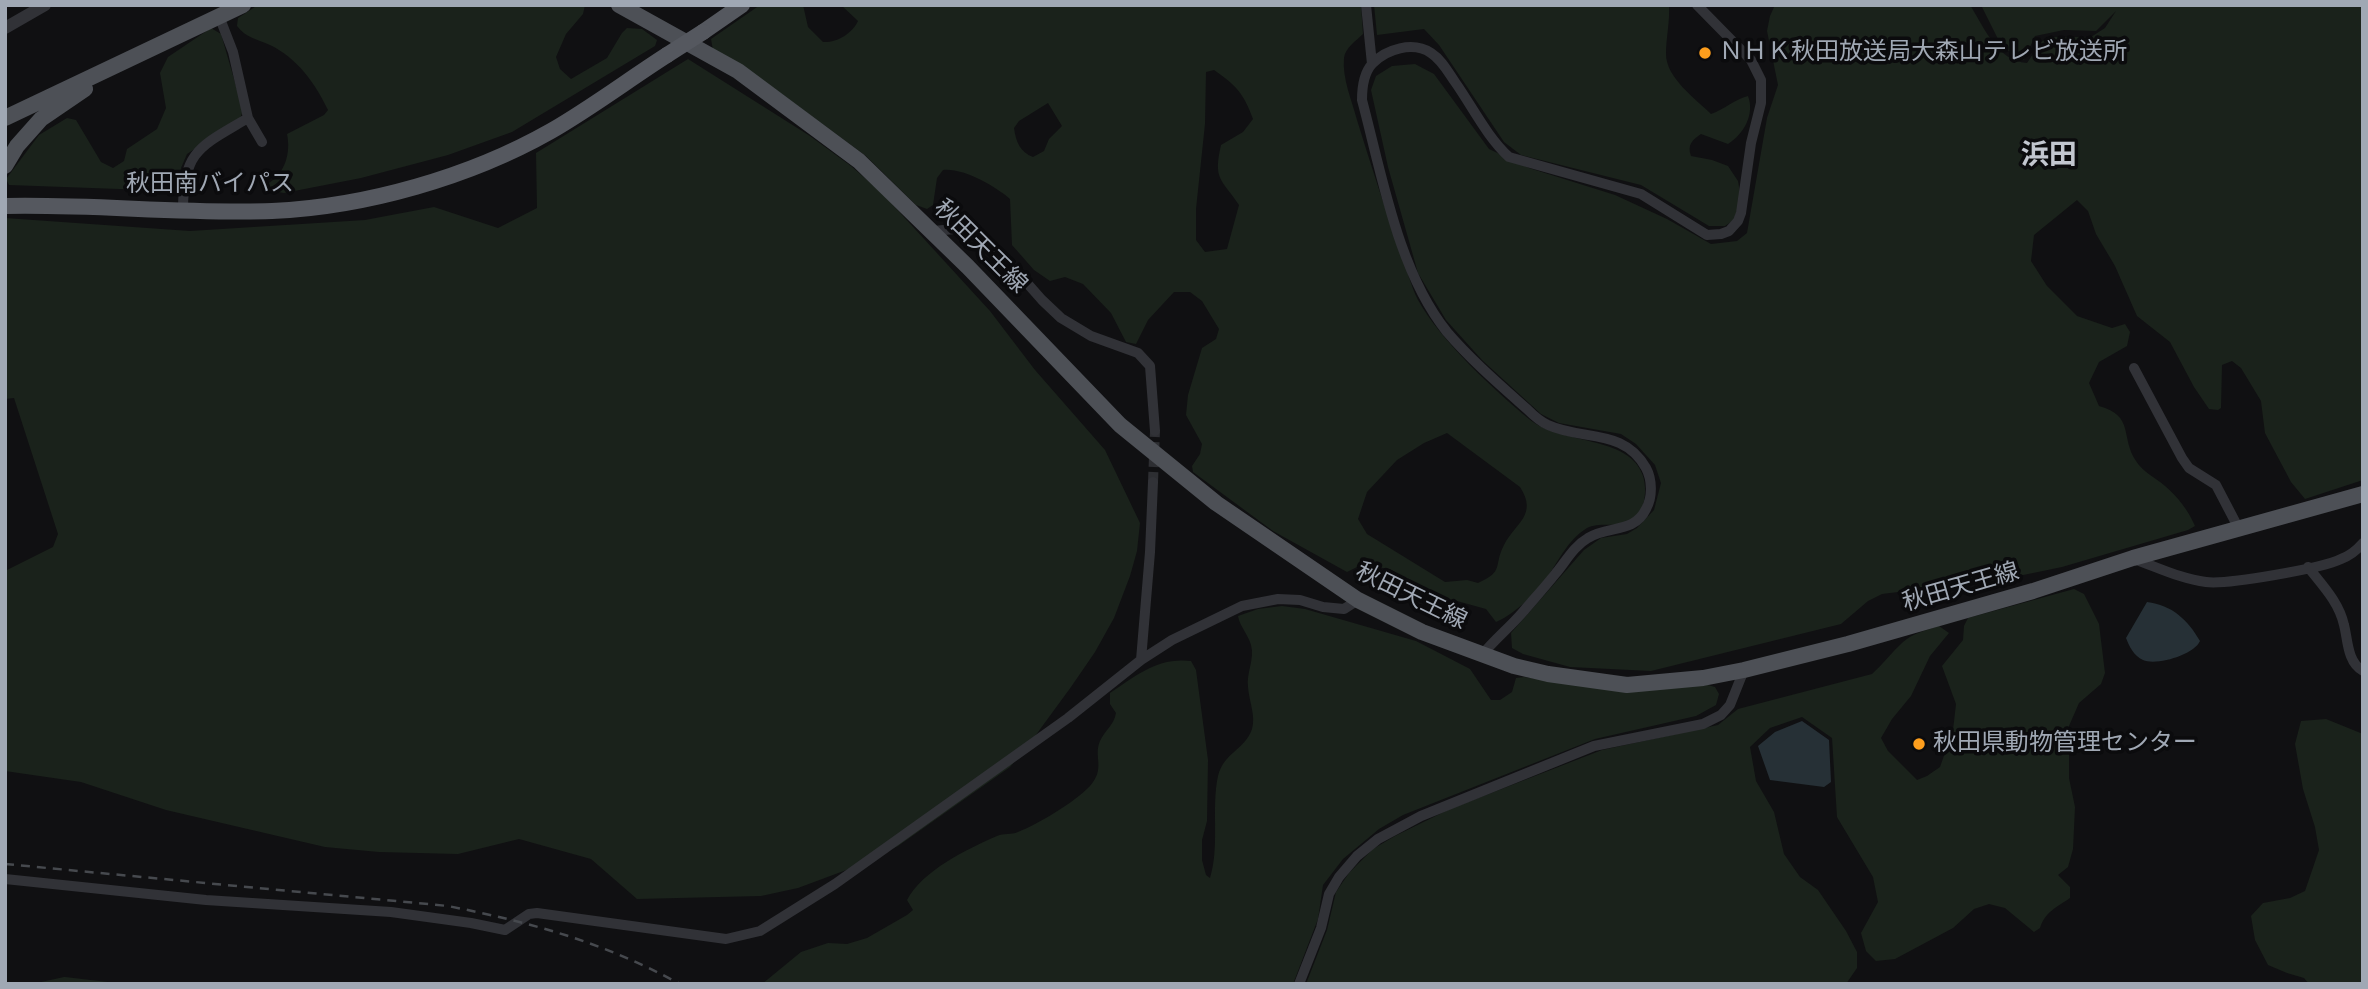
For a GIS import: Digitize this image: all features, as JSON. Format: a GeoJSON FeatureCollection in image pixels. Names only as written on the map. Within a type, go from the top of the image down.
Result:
{"type":"FeatureCollection","features":[{"type":"Feature","properties":{"kind":"highway","name":"秋田南バイパス"},"geometry":{"type":"LineString","coordinates":[[6,206],[274,211],[379,197],[433,182],[550,131],[742,5]]}},
{"type":"Feature","properties":{"kind":"main road","name":"秋田天王線"},"geometry":{"type":"LineString","coordinates":[[624,7],[738,71],[859,161],[933,231],[1120,425],[1216,503],[1359,600],[1422,632],[1514,666],[1548,674],[1628,685],[1703,678],[1744,670],[1848,644],[2020,595],[2133,558],[2363,494]]}},
{"type":"Feature","properties":{"kind":"main road"},"geometry":{"type":"LineString","coordinates":[[5,118],[230,10]]}},
{"type":"Feature","properties":{"kind":"main road"},"geometry":{"type":"LineString","coordinates":[[5,166],[41,119],[131,58]]}},
{"type":"Feature","properties":{"kind":"street"},"geometry":{"type":"LineString","coordinates":[[5,29],[45,5]]}},
{"type":"Feature","properties":{"kind":"street"},"geometry":{"type":"LineString","coordinates":[[1366,5],[1372,64],[1363,84],[1362,100],[1401,243],[1420,288],[1446,331],[1480,366],[1546,425],[1623,444],[1642,460],[1650,475],[1651,491],[1647,507],[1638,521],[1621,529],[1602,531],[1587,538],[1571,553],[1520,616],[1482,655]]}},
{"type":"Feature","properties":{"kind":"street"},"geometry":{"type":"LineString","coordinates":[[1372,64],[1402,48],[1427,51],[1440,61],[1509,157],[1641,194],[1699,231],[1707,235],[1721,234],[1735,225],[1741,213],[1762,87],[1759,73],[1751,61],[1697,5]]}},
{"type":"Feature","properties":{"kind":"street"},"geometry":{"type":"LineString","coordinates":[[230,10],[233,52],[248,118],[262,142]]}},
{"type":"Feature","properties":{"kind":"street"},"geometry":{"type":"LineString","coordinates":[[183,210],[187,168],[193,156],[206,144],[248,118]]}},
{"type":"Feature","properties":{"kind":"street"},"geometry":{"type":"LineString","coordinates":[[933,231],[966,228],[1005,258],[1061,318],[1091,337],[1138,353],[1150,366],[1154,431]]}},
{"type":"Feature","properties":{"kind":"street"},"geometry":{"type":"LineString","coordinates":[[2134,368],[2182,458],[2189,468],[2216,485],[2239,529]]}},
{"type":"Feature","properties":{"kind":"street"},"geometry":{"type":"LineString","coordinates":[[1141,660],[1153,482]]}},
{"type":"Feature","properties":{"kind":"street"},"geometry":{"type":"LineString","coordinates":[[2133,558],[2191,580],[2229,582],[2340,560],[2363,543]]}},
{"type":"Feature","properties":{"kind":"street"},"geometry":{"type":"LineString","coordinates":[[2308,567],[2336,601],[2344,622],[2348,650],[2358,668],[2363,671]]}},
{"type":"Feature","properties":{"kind":"street"},"geometry":{"type":"LineString","coordinates":[[5,878],[206,900],[391,912],[505,930],[529,914],[537,913],[726,939],[760,931],[835,884],[1068,718],[1141,660],[1172,640],[1242,606],[1278,599],[1300,600],[1323,607],[1343,609],[1359,600]]}},
{"type":"Feature","properties":{"kind":"street"},"geometry":{"type":"LineString","coordinates":[[1299,984],[1321,928],[1329,894],[1357,856],[1378,839],[1421,816],[1594,746],[1703,724],[1721,715],[1730,705],[1744,670]]}},
{"type":"Feature","properties":{"kind":"shaded area"},"geometry":{"type":"Polygon","coordinates":[[[258,5],[585,5],[583,14],[566,34],[556,57],[560,69],[571,79],[607,58],[627,28],[642,29],[657,40],[655,46],[512,132],[448,155],[361,178],[284,193],[267,190],[269,183],[275,179],[286,162],[287,134],[324,115],[328,110],[311,81],[297,64],[280,50],[248,36],[237,26],[238,18],[258,5]]]}},
{"type":"Feature","properties":{"kind":"shaded area"},"geometry":{"type":"Polygon","coordinates":[[[760,5],[803,5],[808,27],[823,42],[843,37],[858,21],[841,5],[1361,5],[1363,34],[1345,54],[1346,81],[1378,188],[1418,300],[1454,348],[1529,419],[1558,433],[1624,453],[1636,463],[1645,487],[1641,511],[1628,523],[1592,526],[1580,533],[1535,593],[1496,622],[1486,609],[1428,593],[1390,569],[1361,565],[1347,572],[1273,531],[1193,472],[1192,466],[1200,454],[1202,444],[1186,415],[1188,395],[1202,348],[1216,339],[1219,329],[1202,301],[1190,292],[1174,292],[1148,320],[1136,344],[1126,342],[1111,313],[1083,284],[1065,277],[1050,281],[1034,270],[1012,245],[1010,199],[1004,194],[969,175],[943,170],[937,178],[933,205],[927,209],[916,205],[866,156],[775,89],[713,50],[711,39],[760,5]],[[1214,70],[1206,72],[1205,124],[1196,209],[1196,240],[1205,252],[1227,249],[1239,205],[1218,172],[1221,145],[1243,132],[1253,119],[1243,96],[1228,80],[1214,70]],[[1048,103],[1019,121],[1014,128],[1019,146],[1033,157],[1044,151],[1049,139],[1062,126],[1048,103]],[[1447,433],[1424,443],[1397,460],[1367,492],[1358,519],[1367,534],[1445,582],[1467,580],[1478,583],[1495,571],[1504,545],[1526,512],[1525,497],[1520,487],[1447,433]]]}},
{"type":"Feature","properties":{"kind":"shaded area"},"geometry":{"type":"Polygon","coordinates":[[[1374,5],[1669,5],[1666,54],[1667,63],[1676,80],[1711,114],[1748,96],[1750,110],[1747,123],[1734,140],[1728,144],[1701,134],[1690,146],[1691,156],[1728,166],[1738,181],[1741,198],[1734,220],[1725,226],[1709,226],[1641,185],[1521,155],[1504,142],[1439,45],[1424,29],[1377,35],[1374,5]]]}},
{"type":"Feature","properties":{"kind":"shaded area"},"geometry":{"type":"Polygon","coordinates":[[[1775,5],[1970,5],[1999,50],[2017,61],[2027,63],[2041,42],[2050,37],[2091,37],[2105,28],[2116,11],[2096,31],[2064,30],[2035,36],[2024,60],[2002,47],[1981,5],[2363,5],[2363,480],[2305,499],[2291,482],[2265,433],[2261,401],[2241,368],[2232,361],[2222,365],[2221,408],[2209,409],[2170,342],[2137,316],[2115,266],[2096,234],[2088,211],[2077,200],[2034,235],[2031,261],[2047,286],[2077,316],[2112,328],[2125,324],[2130,332],[2127,346],[2099,362],[2089,383],[2099,406],[2118,415],[2122,421],[2131,452],[2139,465],[2174,495],[2195,526],[2062,567],[2004,579],[1882,594],[1868,601],[1841,624],[1651,671],[1570,667],[1523,654],[1512,648],[1511,633],[1584,550],[1601,538],[1627,534],[1637,528],[1654,510],[1661,483],[1655,465],[1636,444],[1621,434],[1559,423],[1541,414],[1482,360],[1446,320],[1418,273],[1388,167],[1371,90],[1376,76],[1392,66],[1415,64],[1434,74],[1489,149],[1529,168],[1615,195],[1667,219],[1711,244],[1737,241],[1747,233],[1767,118],[1778,85],[1767,31],[1775,5]]]}},
{"type":"Feature","properties":{"kind":"shaded area"},"geometry":{"type":"Polygon","coordinates":[[[211,28],[221,34],[243,110],[240,119],[187,154],[181,168],[178,189],[9,185],[6,179],[39,135],[67,118],[76,120],[101,162],[113,168],[124,161],[127,149],[157,129],[166,108],[160,73],[168,57],[211,28]]]}},
{"type":"Feature","properties":{"kind":"shaded area"},"geometry":{"type":"Polygon","coordinates":[[[688,59],[810,136],[882,193],[990,311],[1035,370],[1105,450],[1140,523],[1137,551],[1114,618],[1071,687],[1010,767],[898,846],[849,869],[798,888],[761,896],[637,899],[591,859],[519,839],[458,854],[379,852],[325,847],[166,810],[81,782],[5,771],[5,571],[53,547],[58,534],[14,398],[5,399],[5,218],[190,231],[365,220],[434,207],[498,228],[537,208],[536,153],[688,59]]]}},
{"type":"Feature","properties":{"kind":"shaded area"},"geometry":{"type":"Polygon","coordinates":[[[2074,589],[2084,594],[2099,624],[2105,673],[2101,684],[2079,703],[2069,726],[2069,778],[2075,807],[2073,849],[2068,867],[2058,875],[2070,887],[2070,898],[2048,914],[2040,928],[2034,932],[2005,908],[1989,904],[1974,909],[1953,928],[1895,959],[1876,961],[1866,951],[1861,933],[1878,902],[1873,877],[1837,817],[1832,738],[1802,717],[1770,728],[1750,747],[1756,781],[1774,812],[1784,854],[1800,877],[1818,890],[1857,952],[1857,968],[1846,984],[1306,984],[1327,930],[1336,892],[1349,873],[1373,849],[1395,836],[1450,809],[1602,750],[1718,725],[1738,709],[1872,674],[1907,639],[1939,626],[1949,633],[1930,656],[1911,696],[1881,738],[1888,751],[1917,780],[1927,776],[1940,767],[1953,730],[1956,704],[1942,666],[1963,640],[1964,626],[1968,618],[2074,589]]]}},
{"type":"Feature","properties":{"kind":"shaded area"},"geometry":{"type":"Polygon","coordinates":[[[2147,602],[2164,606],[2185,620],[2200,641],[2196,646],[2183,655],[2157,662],[2143,660],[2137,656],[2126,638],[2147,602]]]}},
{"type":"Feature","properties":{"kind":"shaded area"},"geometry":{"type":"Polygon","coordinates":[[[1282,606],[1305,609],[1416,641],[1470,669],[1491,700],[1500,700],[1512,692],[1516,678],[1524,677],[1613,690],[1704,684],[1715,687],[1719,694],[1716,705],[1696,716],[1595,739],[1403,815],[1379,829],[1343,859],[1323,885],[1318,919],[1293,984],[762,984],[801,952],[828,943],[847,944],[867,938],[907,915],[913,910],[907,900],[914,889],[934,870],[985,841],[1036,824],[1075,799],[1090,786],[1097,774],[1098,747],[1116,713],[1110,704],[1110,693],[1148,669],[1179,660],[1191,661],[1196,670],[1208,760],[1207,821],[1202,840],[1202,860],[1206,875],[1210,878],[1218,776],[1225,761],[1245,742],[1253,724],[1248,682],[1252,650],[1238,616],[1258,609],[1282,606]]]}},
{"type":"Feature","properties":{"kind":"shaded area"},"geometry":{"type":"Polygon","coordinates":[[[2326,719],[2363,734],[2363,984],[2309,984],[2304,978],[2268,965],[2255,940],[2251,916],[2263,903],[2290,898],[2305,891],[2319,850],[2303,789],[2295,744],[2301,721],[2326,719]]]}},
{"type":"Feature","properties":{"kind":"shaded area"},"geometry":{"type":"Polygon","coordinates":[[[1802,721],[1829,740],[1831,782],[1824,787],[1770,780],[1758,746],[1775,732],[1802,721]]]}},
{"type":"Feature","properties":{"kind":"shaded area"},"geometry":{"type":"Polygon","coordinates":[[[65,977],[125,984],[32,984],[65,977]]]}},
{"type":"Feature","properties":{"kind":"tunnel"},"geometry":{"type":"LineString","coordinates":[[1153,482],[1155,431]]}},
{"type":"Feature","properties":{"kind":"railway"},"geometry":{"type":"LineString","coordinates":[[5,864],[448,906],[509,919],[595,945],[680,984]]}},
{"type":"Feature","properties":{"kind":"place","name":"ＮＨＫ秋田放送局大森山テレビ放送所"},"geometry":{"type":"Point","coordinates":[1705,53]}},
{"type":"Feature","properties":{"kind":"place","name":"秋田県動物管理センター"},"geometry":{"type":"Point","coordinates":[1919,744]}},
{"type":"Feature","properties":{"kind":"district","name":"浜田"},"geometry":{"type":"Point","coordinates":[2049,157]}}]}
